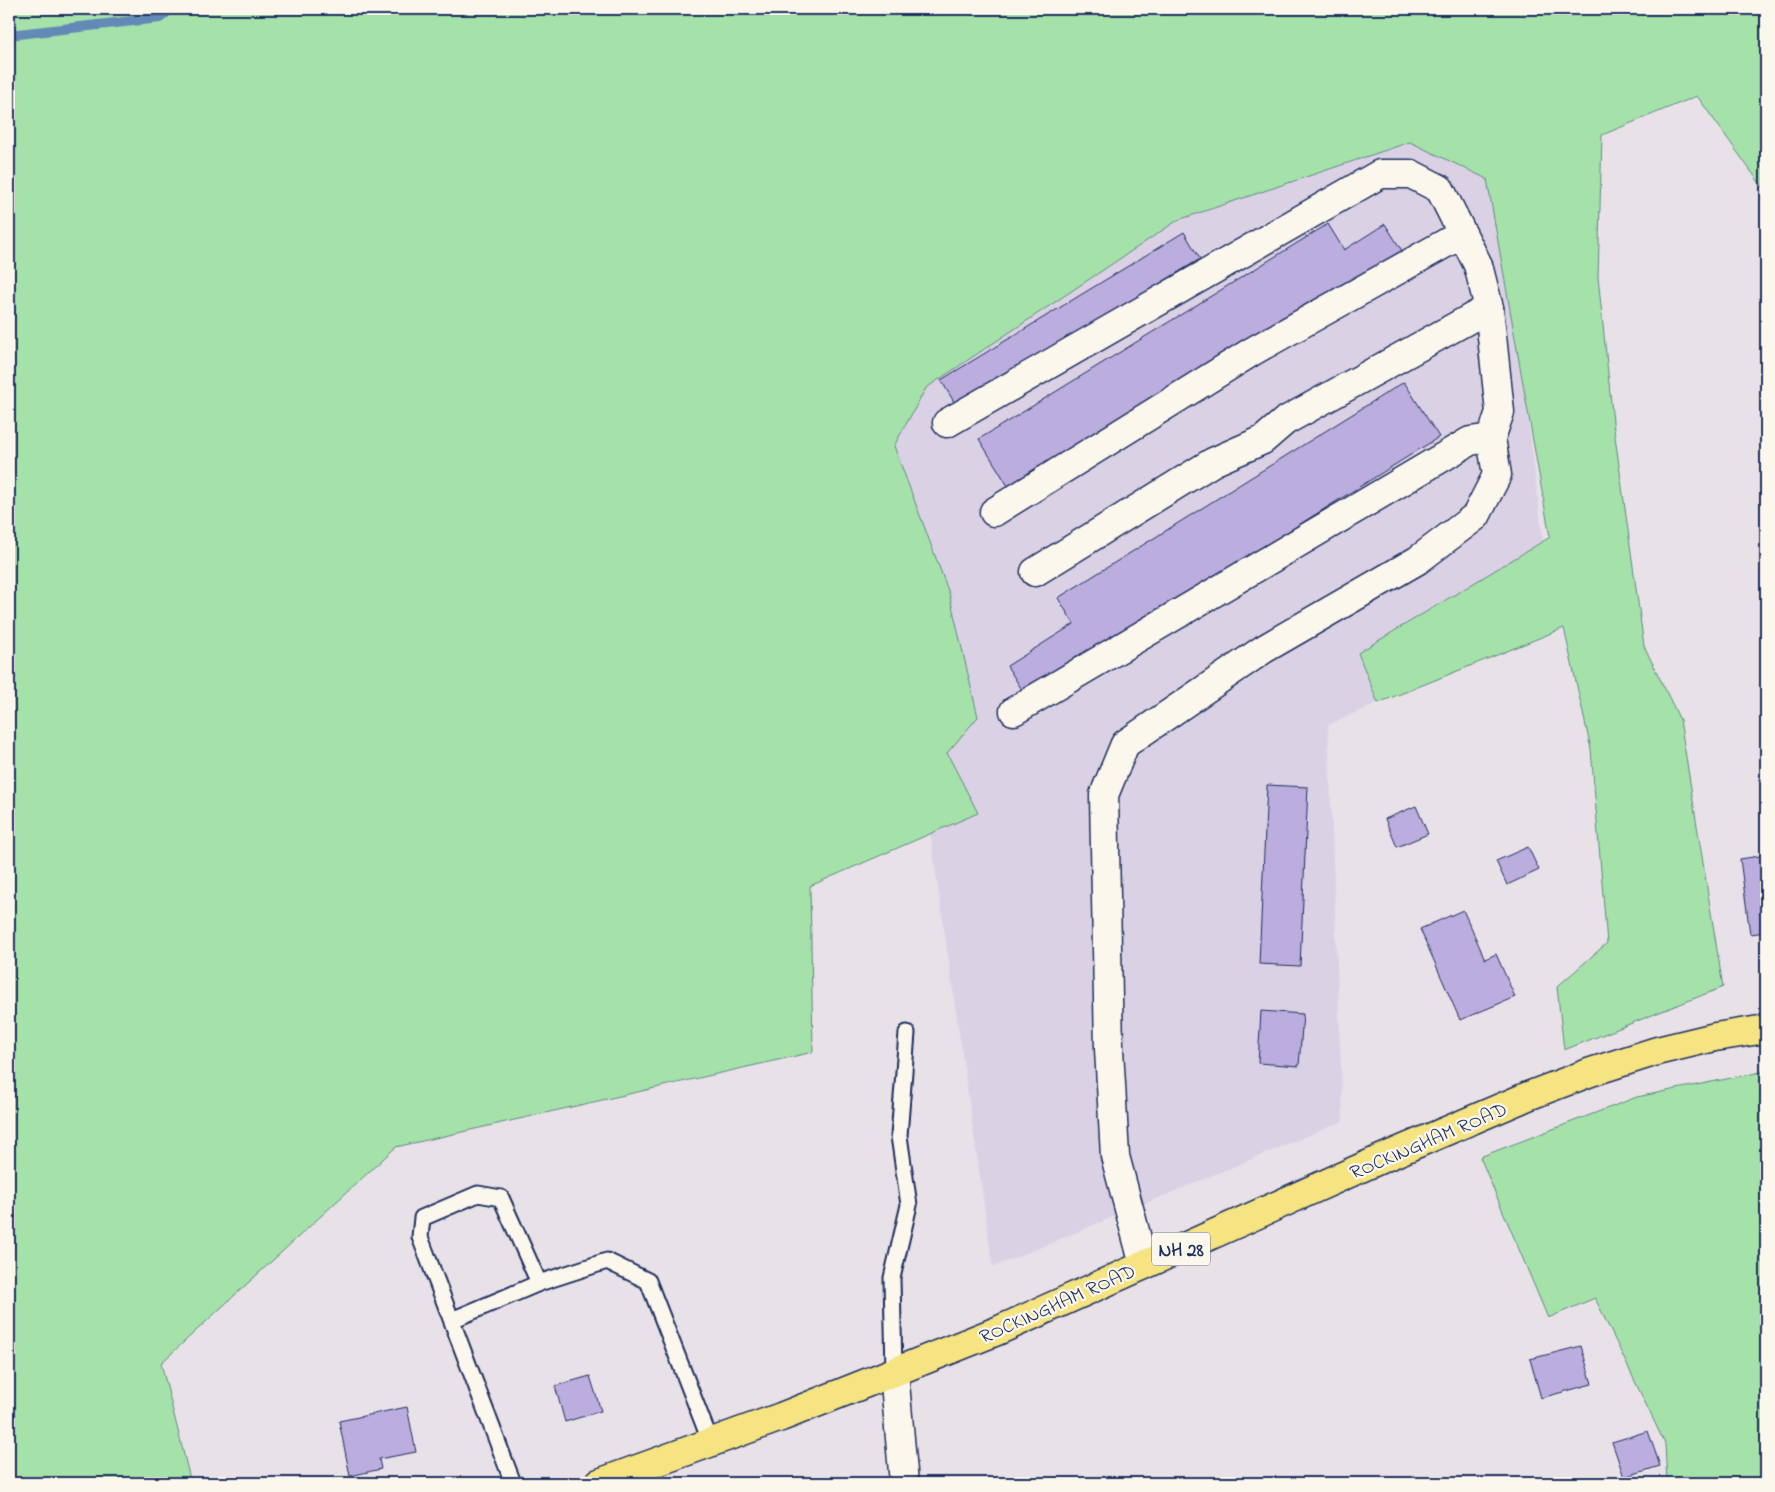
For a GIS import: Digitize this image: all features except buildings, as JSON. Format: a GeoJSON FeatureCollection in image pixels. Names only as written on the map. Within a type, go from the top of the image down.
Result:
{"type":"FeatureCollection","features":[{"type":"Feature","properties":{"kind":"main road","name":"ROCKINGHAM ROAD"},"geometry":{"type":"LineString","coordinates":[[599,1483],[781,1417],[997,1331],[1391,1154],[1528,1096],[1591,1072],[1657,1051],[1715,1037],[1766,1029]]}},
{"type":"Feature","properties":{"kind":"street"},"geometry":{"type":"LineString","coordinates":[[947,423],[1380,174],[1411,174],[1440,190],[1478,265],[1488,308],[1500,412],[1491,438],[1497,475],[1476,516],[1418,560],[1264,649],[1125,744],[1104,795],[1109,1049],[1115,1156],[1144,1265]]}},
{"type":"Feature","properties":{"kind":"street"},"geometry":{"type":"LineString","coordinates":[[994,512],[1253,351],[1462,234]]}},
{"type":"Feature","properties":{"kind":"street"},"geometry":{"type":"LineString","coordinates":[[1035,572],[1213,462],[1263,440],[1285,422],[1488,308]]}},
{"type":"Feature","properties":{"kind":"street"},"geometry":{"type":"LineString","coordinates":[[1014,711],[1470,441],[1491,438]]}},
{"type":"Feature","properties":{"kind":"street"},"geometry":{"type":"LineString","coordinates":[[894,1372],[904,1483]]}},
{"type":"Feature","properties":{"kind":"lane"},"geometry":{"type":"LineString","coordinates":[[894,1372],[892,1278],[909,1204],[899,1136],[907,1033]]}},
{"type":"Feature","properties":{"kind":"lane"},"geometry":{"type":"LineString","coordinates":[[513,1483],[420,1237],[422,1218],[478,1194],[501,1198],[539,1283]]}},
{"type":"Feature","properties":{"kind":"lane"},"geometry":{"type":"LineString","coordinates":[[452,1320],[539,1283],[607,1261],[648,1281],[711,1443]]}},
{"type":"Feature","properties":{"kind":"shaded area"},"geometry":{"type":"Polygon","coordinates":[[[1479,9],[1553,625],[1328,725],[1343,1121],[993,1267],[825,106],[1479,9]]]}},
{"type":"Feature","properties":{"kind":"green space"},"geometry":{"type":"Polygon","coordinates":[[[21,9],[1766,9],[1766,192],[1697,96],[1602,135],[1598,277],[1613,422],[1644,646],[1680,720],[1723,987],[1564,1050],[1557,987],[1607,943],[1591,749],[1564,628],[1378,703],[1358,653],[1550,537],[1487,179],[1410,142],[1178,220],[926,388],[894,446],[949,593],[978,717],[947,753],[978,813],[810,886],[813,1052],[396,1147],[161,1363],[191,1483],[9,1483],[9,16],[21,9]]]}},
{"type":"Feature","properties":{"kind":"green space"},"geometry":{"type":"Polygon","coordinates":[[[1766,1071],[1766,1483],[1667,1483],[1665,1444],[1595,1298],[1548,1318],[1480,1157],[1637,1097],[1766,1071]]]}},
{"type":"Feature","properties":{"kind":"waterway"},"geometry":{"type":"LineString","coordinates":[[9,35],[160,18],[171,9]]}}]}
